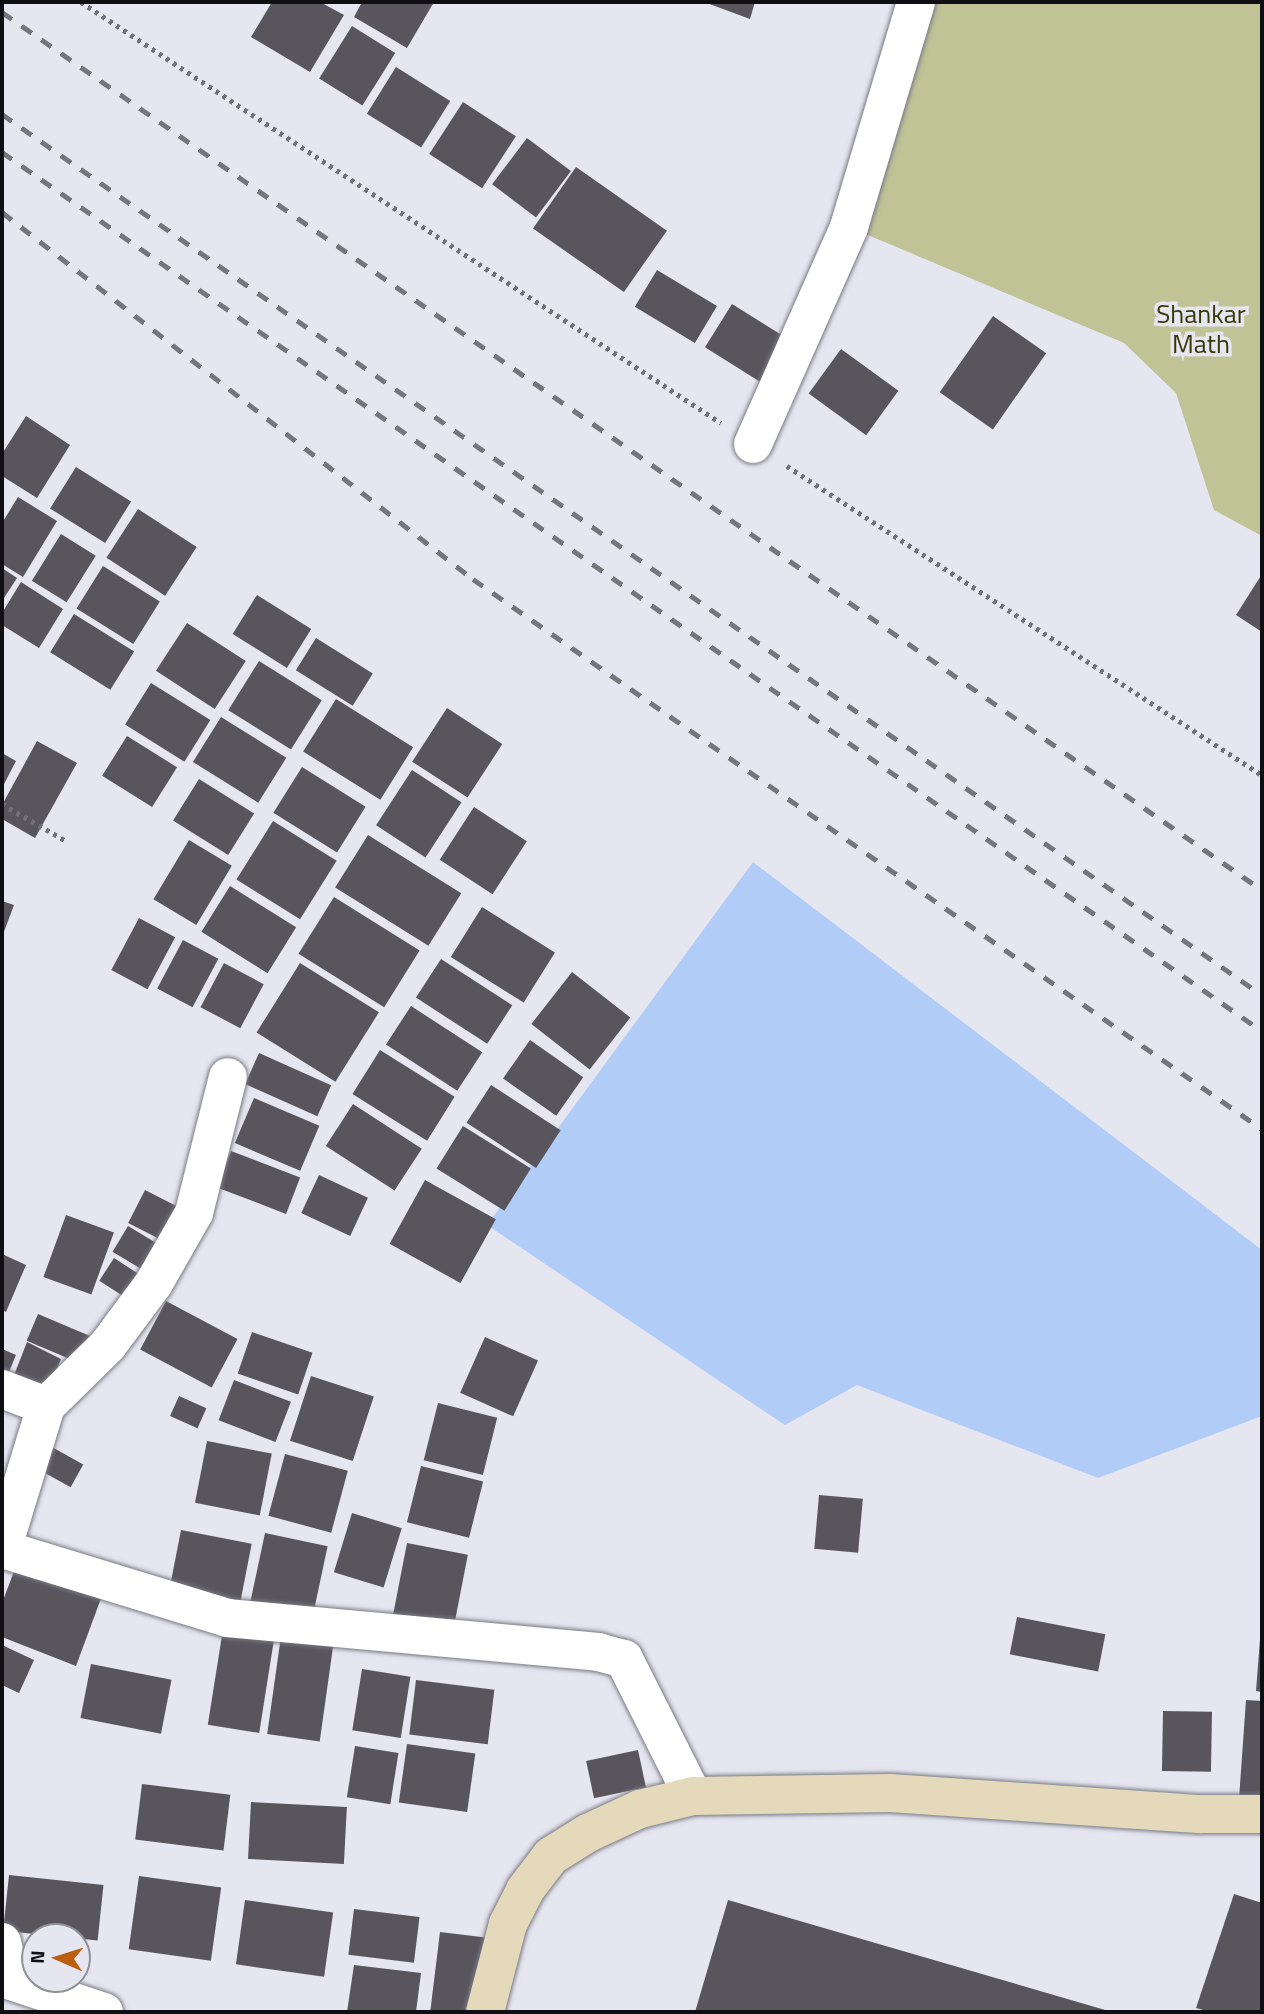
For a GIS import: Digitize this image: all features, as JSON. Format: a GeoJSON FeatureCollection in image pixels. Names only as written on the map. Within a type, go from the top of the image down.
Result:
{"type":"FeatureCollection","features":[{"type":"Feature","properties":{"kind":"main road"},"geometry":{"type":"LineString","coordinates":[[485,2012],[508,1924],[525,1890],[551,1856],[588,1833],[640,1810],[693,1796],[891,1793],[1201,1814],[1262,1814]]}},
{"type":"Feature","properties":{"kind":"street"},"geometry":{"type":"LineString","coordinates":[[753,444],[849,227],[916,2]]}},
{"type":"Feature","properties":{"kind":"street"},"geometry":{"type":"LineString","coordinates":[[228,1077],[194,1213],[154,1283],[108,1345],[46,1406],[2,1549],[227,1618],[598,1652],[624,1659],[693,1796]]}},
{"type":"Feature","properties":{"kind":"street"},"geometry":{"type":"LineString","coordinates":[[2,1389],[46,1406]]}},
{"type":"Feature","properties":{"kind":"street"},"geometry":{"type":"LineString","coordinates":[[2,1942],[11,1981],[104,2012]]}},
{"type":"Feature","properties":{"kind":"path"},"geometry":{"type":"LineString","coordinates":[[81,2],[1262,775]]}},
{"type":"Feature","properties":{"kind":"path"},"geometry":{"type":"LineString","coordinates":[[2,804],[68,842]]}},
{"type":"Feature","properties":{"kind":"green space","name":"Shankar Math"},"geometry":{"type":"Polygon","coordinates":[[[916,2],[1262,2],[1262,536],[1214,510],[1176,393],[1124,343],[849,227],[916,2]]]}},
{"type":"Feature","properties":{"kind":"water"},"geometry":{"type":"Polygon","coordinates":[[[753,862],[1262,1250],[1262,1416],[1098,1478],[857,1385],[785,1425],[487,1225],[753,862]]]}},
{"type":"Feature","properties":{"kind":"building"},"geometry":{"type":"Polygon","coordinates":[[[272,2],[320,2],[344,15],[310,72],[251,37],[272,2]]]}},
{"type":"Feature","properties":{"kind":"building"},"geometry":{"type":"Polygon","coordinates":[[[362,2],[434,2],[407,48],[354,17],[362,2]]]}},
{"type":"Feature","properties":{"kind":"building"},"geometry":{"type":"Polygon","coordinates":[[[704,2],[755,2],[750,19],[704,2]]]}},
{"type":"Feature","properties":{"kind":"building"},"geometry":{"type":"Polygon","coordinates":[[[352,26],[395,53],[362,106],[319,79],[352,26]]]}},
{"type":"Feature","properties":{"kind":"building"},"geometry":{"type":"Polygon","coordinates":[[[396,67],[450,101],[421,148],[367,114],[396,67]]]}},
{"type":"Feature","properties":{"kind":"building"},"geometry":{"type":"Polygon","coordinates":[[[463,102],[516,136],[482,188],[429,154],[463,102]]]}},
{"type":"Feature","properties":{"kind":"building"},"geometry":{"type":"Polygon","coordinates":[[[527,138],[571,171],[536,217],[492,184],[527,138]]]}},
{"type":"Feature","properties":{"kind":"building"},"geometry":{"type":"Polygon","coordinates":[[[576,167],[667,231],[624,292],[533,228],[576,167]]]}},
{"type":"Feature","properties":{"kind":"building"},"geometry":{"type":"Polygon","coordinates":[[[657,270],[717,306],[695,343],[635,307],[657,270]]]}},
{"type":"Feature","properties":{"kind":"building"},"geometry":{"type":"Polygon","coordinates":[[[732,304],[796,344],[769,387],[705,347],[732,304]]]}},
{"type":"Feature","properties":{"kind":"building"},"geometry":{"type":"Polygon","coordinates":[[[993,316],[1046,353],[993,429],[940,392],[993,316]]]}},
{"type":"Feature","properties":{"kind":"building"},"geometry":{"type":"Polygon","coordinates":[[[841,349],[898,391],[866,435],[809,393],[841,349]]]}},
{"type":"Feature","properties":{"kind":"building"},"geometry":{"type":"Polygon","coordinates":[[[26,416],[70,445],[37,498],[2,476],[2,454],[26,416]]]}},
{"type":"Feature","properties":{"kind":"building"},"geometry":{"type":"Polygon","coordinates":[[[76,467],[131,501],[105,543],[50,509],[76,467]]]}},
{"type":"Feature","properties":{"kind":"building"},"geometry":{"type":"Polygon","coordinates":[[[18,497],[57,521],[23,577],[2,564],[2,523],[18,497]]]}},
{"type":"Feature","properties":{"kind":"building"},"geometry":{"type":"Polygon","coordinates":[[[138,509],[197,547],[165,596],[106,558],[138,509]]]}},
{"type":"Feature","properties":{"kind":"building"},"geometry":{"type":"Polygon","coordinates":[[[61,534],[96,556],[67,602],[32,581],[61,534]]]}},
{"type":"Feature","properties":{"kind":"building"},"geometry":{"type":"Polygon","coordinates":[[[103,566],[160,602],[133,644],[77,608],[103,566]]]}},
{"type":"Feature","properties":{"kind":"building"},"geometry":{"type":"Polygon","coordinates":[[[2,568],[17,578],[2,601],[2,568]]]}},
{"type":"Feature","properties":{"kind":"building"},"geometry":{"type":"Polygon","coordinates":[[[1262,574],[1262,632],[1236,615],[1262,574]]]}},
{"type":"Feature","properties":{"kind":"building"},"geometry":{"type":"Polygon","coordinates":[[[21,582],[63,609],[39,648],[2,625],[2,613],[21,582]]]}},
{"type":"Feature","properties":{"kind":"building"},"geometry":{"type":"Polygon","coordinates":[[[257,595],[311,629],[287,668],[233,634],[257,595]]]}},
{"type":"Feature","properties":{"kind":"building"},"geometry":{"type":"Polygon","coordinates":[[[74,614],[134,652],[110,690],[50,652],[74,614]]]}},
{"type":"Feature","properties":{"kind":"building"},"geometry":{"type":"Polygon","coordinates":[[[187,623],[246,661],[215,709],[156,671],[187,623]]]}},
{"type":"Feature","properties":{"kind":"building"},"geometry":{"type":"Polygon","coordinates":[[[316,638],[373,674],[353,706],[296,670],[316,638]]]}},
{"type":"Feature","properties":{"kind":"building"},"geometry":{"type":"Polygon","coordinates":[[[259,661],[322,700],[291,749],[228,710],[259,661]]]}},
{"type":"Feature","properties":{"kind":"building"},"geometry":{"type":"Polygon","coordinates":[[[151,683],[210,720],[184,762],[125,725],[151,683]]]}},
{"type":"Feature","properties":{"kind":"building"},"geometry":{"type":"Polygon","coordinates":[[[336,699],[413,747],[380,800],[303,752],[336,699]]]}},
{"type":"Feature","properties":{"kind":"building"},"geometry":{"type":"Polygon","coordinates":[[[447,708],[502,744],[467,798],[412,762],[447,708]]]}},
{"type":"Feature","properties":{"kind":"building"},"geometry":{"type":"Polygon","coordinates":[[[221,717],[286,758],[258,803],[193,762],[221,717]]]}},
{"type":"Feature","properties":{"kind":"building"},"geometry":{"type":"Polygon","coordinates":[[[127,736],[177,767],[152,807],[102,776],[127,736]]]}},
{"type":"Feature","properties":{"kind":"building"},"geometry":{"type":"Polygon","coordinates":[[[37,741],[77,763],[35,838],[2,819],[2,805],[37,741]]]}},
{"type":"Feature","properties":{"kind":"building"},"geometry":{"type":"Polygon","coordinates":[[[2,753],[16,761],[2,788],[2,753]]]}},
{"type":"Feature","properties":{"kind":"building"},"geometry":{"type":"Polygon","coordinates":[[[302,767],[366,807],[337,853],[273,813],[302,767]]]}},
{"type":"Feature","properties":{"kind":"building"},"geometry":{"type":"Polygon","coordinates":[[[412,770],[461,802],[426,857],[376,825],[412,770]]]}},
{"type":"Feature","properties":{"kind":"building"},"geometry":{"type":"Polygon","coordinates":[[[199,779],[254,813],[228,855],[173,821],[199,779]]]}},
{"type":"Feature","properties":{"kind":"building"},"geometry":{"type":"Polygon","coordinates":[[[474,807],[527,841],[493,894],[440,860],[474,807]]]}},
{"type":"Feature","properties":{"kind":"building"},"geometry":{"type":"Polygon","coordinates":[[[273,821],[337,861],[300,919],[236,880],[273,821]]]}},
{"type":"Feature","properties":{"kind":"building"},"geometry":{"type":"Polygon","coordinates":[[[368,835],[461,893],[428,946],[335,888],[368,835]]]}},
{"type":"Feature","properties":{"kind":"building"},"geometry":{"type":"Polygon","coordinates":[[[189,840],[232,866],[196,925],[153,899],[189,840]]]}},
{"type":"Feature","properties":{"kind":"building"},"geometry":{"type":"Polygon","coordinates":[[[230,886],[296,927],[268,973],[201,932],[230,886]]]}},
{"type":"Feature","properties":{"kind":"building"},"geometry":{"type":"Polygon","coordinates":[[[334,897],[420,951],[384,1007],[298,954],[334,897]]]}},
{"type":"Feature","properties":{"kind":"building"},"geometry":{"type":"Polygon","coordinates":[[[2,901],[14,905],[2,937],[2,901]]]}},
{"type":"Feature","properties":{"kind":"building"},"geometry":{"type":"Polygon","coordinates":[[[482,907],[555,953],[524,1003],[451,957],[482,907]]]}},
{"type":"Feature","properties":{"kind":"building"},"geometry":{"type":"Polygon","coordinates":[[[139,918],[175,937],[148,989],[111,970],[139,918]]]}},
{"type":"Feature","properties":{"kind":"building"},"geometry":{"type":"Polygon","coordinates":[[[183,940],[218,959],[192,1007],[157,989],[183,940]]]}},
{"type":"Feature","properties":{"kind":"building"},"geometry":{"type":"Polygon","coordinates":[[[441,959],[512,1005],[487,1044],[416,998],[441,959]]]}},
{"type":"Feature","properties":{"kind":"building"},"geometry":{"type":"Polygon","coordinates":[[[224,963],[264,984],[240,1028],[201,1007],[224,963]]]}},
{"type":"Feature","properties":{"kind":"building"},"geometry":{"type":"Polygon","coordinates":[[[300,963],[379,1012],[335,1082],[257,1033],[300,963]]]}},
{"type":"Feature","properties":{"kind":"building"},"geometry":{"type":"Polygon","coordinates":[[[572,972],[630,1018],[590,1070],[531,1024],[572,972]]]}},
{"type":"Feature","properties":{"kind":"building"},"geometry":{"type":"Polygon","coordinates":[[[411,1006],[482,1052],[457,1091],[386,1045],[411,1006]]]}},
{"type":"Feature","properties":{"kind":"building"},"geometry":{"type":"Polygon","coordinates":[[[530,1040],[583,1077],[556,1116],[503,1079],[530,1040]]]}},
{"type":"Feature","properties":{"kind":"building"},"geometry":{"type":"Polygon","coordinates":[[[380,1050],[455,1097],[427,1141],[352,1094],[380,1050]]]}},
{"type":"Feature","properties":{"kind":"building"},"geometry":{"type":"Polygon","coordinates":[[[259,1053],[331,1085],[317,1116],[245,1084],[259,1053]]]}},
{"type":"Feature","properties":{"kind":"building"},"geometry":{"type":"Polygon","coordinates":[[[491,1085],[561,1130],[536,1168],[466,1123],[491,1085]]]}},
{"type":"Feature","properties":{"kind":"building"},"geometry":{"type":"Polygon","coordinates":[[[254,1098],[319,1126],[300,1171],[235,1143],[254,1098]]]}},
{"type":"Feature","properties":{"kind":"building"},"geometry":{"type":"Polygon","coordinates":[[[353,1104],[422,1149],[395,1191],[326,1146],[353,1104]]]}},
{"type":"Feature","properties":{"kind":"building"},"geometry":{"type":"Polygon","coordinates":[[[463,1126],[531,1168],[504,1211],[437,1168],[463,1126]]]}},
{"type":"Feature","properties":{"kind":"building"},"geometry":{"type":"Polygon","coordinates":[[[231,1151],[300,1178],[286,1214],[217,1187],[231,1151]]]}},
{"type":"Feature","properties":{"kind":"building"},"geometry":{"type":"Polygon","coordinates":[[[319,1175],[368,1198],[350,1236],[301,1213],[319,1175]]]}},
{"type":"Feature","properties":{"kind":"building"},"geometry":{"type":"Polygon","coordinates":[[[425,1180],[496,1219],[460,1283],[390,1244],[425,1180]]]}},
{"type":"Feature","properties":{"kind":"building"},"geometry":{"type":"Polygon","coordinates":[[[145,1190],[185,1210],[168,1243],[128,1223],[145,1190]]]}},
{"type":"Feature","properties":{"kind":"building"},"geometry":{"type":"Polygon","coordinates":[[[66,1215],[114,1232],[91,1294],[43,1277],[66,1215]]]}},
{"type":"Feature","properties":{"kind":"building"},"geometry":{"type":"Polygon","coordinates":[[[128,1226],[167,1249],[151,1275],[113,1252],[128,1226]]]}},
{"type":"Feature","properties":{"kind":"building"},"geometry":{"type":"Polygon","coordinates":[[[2,1254],[26,1265],[6,1312],[2,1310],[2,1254]]]}},
{"type":"Feature","properties":{"kind":"building"},"geometry":{"type":"Polygon","coordinates":[[[114,1258],[146,1279],[131,1301],[99,1281],[114,1258]]]}},
{"type":"Feature","properties":{"kind":"building"},"geometry":{"type":"Polygon","coordinates":[[[166,1301],[238,1339],[212,1388],[140,1350],[166,1301]]]}},
{"type":"Feature","properties":{"kind":"building"},"geometry":{"type":"Polygon","coordinates":[[[38,1314],[94,1338],[83,1365],[27,1341],[38,1314]]]}},
{"type":"Feature","properties":{"kind":"building"},"geometry":{"type":"Polygon","coordinates":[[[252,1332],[313,1353],[298,1394],[238,1374],[252,1332]]]}},
{"type":"Feature","properties":{"kind":"building"},"geometry":{"type":"Polygon","coordinates":[[[485,1337],[538,1361],[513,1416],[460,1393],[485,1337]]]}},
{"type":"Feature","properties":{"kind":"building"},"geometry":{"type":"Polygon","coordinates":[[[27,1342],[61,1359],[45,1397],[9,1388],[27,1342]]]}},
{"type":"Feature","properties":{"kind":"building"},"geometry":{"type":"Polygon","coordinates":[[[2,1349],[16,1355],[2,1389],[2,1349]]]}},
{"type":"Feature","properties":{"kind":"building"},"geometry":{"type":"Polygon","coordinates":[[[311,1376],[374,1396],[353,1461],[290,1441],[311,1376]]]}},
{"type":"Feature","properties":{"kind":"building"},"geometry":{"type":"Polygon","coordinates":[[[234,1380],[291,1402],[276,1442],[219,1420],[234,1380]]]}},
{"type":"Feature","properties":{"kind":"building"},"geometry":{"type":"Polygon","coordinates":[[[179,1396],[206,1408],[197,1428],[170,1416],[179,1396]]]}},
{"type":"Feature","properties":{"kind":"building"},"geometry":{"type":"Polygon","coordinates":[[[438,1403],[497,1418],[483,1475],[424,1460],[438,1403]]]}},
{"type":"Feature","properties":{"kind":"building"},"geometry":{"type":"Polygon","coordinates":[[[207,1441],[272,1454],[260,1515],[195,1503],[207,1441]]]}},
{"type":"Feature","properties":{"kind":"building"},"geometry":{"type":"Polygon","coordinates":[[[50,1446],[83,1464],[71,1487],[37,1469],[50,1446]]]}},
{"type":"Feature","properties":{"kind":"building"},"geometry":{"type":"Polygon","coordinates":[[[285,1454],[348,1471],[331,1533],[268,1516],[285,1454]]]}},
{"type":"Feature","properties":{"kind":"building"},"geometry":{"type":"Polygon","coordinates":[[[421,1466],[483,1481],[469,1538],[407,1522],[421,1466]]]}},
{"type":"Feature","properties":{"kind":"building"},"geometry":{"type":"Polygon","coordinates":[[[819,1495],[863,1499],[858,1553],[814,1549],[819,1495]]]}},
{"type":"Feature","properties":{"kind":"building"},"geometry":{"type":"Polygon","coordinates":[[[352,1513],[402,1528],[384,1587],[334,1572],[352,1513]]]}},
{"type":"Feature","properties":{"kind":"building"},"geometry":{"type":"Polygon","coordinates":[[[181,1530],[252,1544],[239,1607],[169,1593],[181,1530]]]}},
{"type":"Feature","properties":{"kind":"building"},"geometry":{"type":"Polygon","coordinates":[[[265,1533],[328,1546],[312,1618],[250,1604],[265,1533]]]}},
{"type":"Feature","properties":{"kind":"building"},"geometry":{"type":"Polygon","coordinates":[[[407,1543],[468,1555],[454,1626],[393,1615],[407,1543]]]}},
{"type":"Feature","properties":{"kind":"building"},"geometry":{"type":"Polygon","coordinates":[[[18,1561],[103,1593],[76,1666],[2,1637],[2,1603],[18,1561]]]}},
{"type":"Feature","properties":{"kind":"building"},"geometry":{"type":"Polygon","coordinates":[[[1017,1617],[1105,1634],[1098,1671],[1010,1654],[1017,1617]]]}},
{"type":"Feature","properties":{"kind":"building"},"geometry":{"type":"Polygon","coordinates":[[[223,1629],[274,1637],[259,1733],[208,1725],[223,1629]]]}},
{"type":"Feature","properties":{"kind":"building"},"geometry":{"type":"Polygon","coordinates":[[[281,1636],[333,1643],[320,1741],[267,1734],[281,1636]]]}},
{"type":"Feature","properties":{"kind":"building"},"geometry":{"type":"Polygon","coordinates":[[[1262,1639],[1262,1692],[1256,1691],[1262,1639]]]}},
{"type":"Feature","properties":{"kind":"building"},"geometry":{"type":"Polygon","coordinates":[[[2,1645],[34,1660],[19,1693],[2,1685],[2,1645]]]}},
{"type":"Feature","properties":{"kind":"building"},"geometry":{"type":"Polygon","coordinates":[[[91,1664],[171,1680],[161,1734],[81,1718],[91,1664]]]}},
{"type":"Feature","properties":{"kind":"building"},"geometry":{"type":"Polygon","coordinates":[[[362,1669],[410,1677],[401,1738],[352,1730],[362,1669]]]}},
{"type":"Feature","properties":{"kind":"building"},"geometry":{"type":"Polygon","coordinates":[[[416,1680],[494,1690],[488,1744],[409,1735],[416,1680]]]}},
{"type":"Feature","properties":{"kind":"building"},"geometry":{"type":"Polygon","coordinates":[[[1246,1700],[1262,1701],[1262,1801],[1239,1799],[1246,1700]]]}},
{"type":"Feature","properties":{"kind":"building"},"geometry":{"type":"Polygon","coordinates":[[[1163,1711],[1212,1712],[1211,1772],[1162,1771],[1163,1711]]]}},
{"type":"Feature","properties":{"kind":"building"},"geometry":{"type":"Polygon","coordinates":[[[407,1744],[475,1754],[467,1812],[399,1802],[407,1744]]]}},
{"type":"Feature","properties":{"kind":"building"},"geometry":{"type":"Polygon","coordinates":[[[355,1746],[398,1753],[390,1804],[347,1797],[355,1746]]]}},
{"type":"Feature","properties":{"kind":"building"},"geometry":{"type":"Polygon","coordinates":[[[638,1750],[646,1787],[594,1798],[586,1761],[638,1750]]]}},
{"type":"Feature","properties":{"kind":"building"},"geometry":{"type":"Polygon","coordinates":[[[142,1784],[230,1795],[224,1850],[135,1840],[142,1784]]]}},
{"type":"Feature","properties":{"kind":"building"},"geometry":{"type":"Polygon","coordinates":[[[251,1802],[347,1807],[344,1864],[248,1859],[251,1802]]]}},
{"type":"Feature","properties":{"kind":"building"},"geometry":{"type":"Polygon","coordinates":[[[9,1875],[103,1885],[98,1941],[91,1940],[91,1923],[21,1923],[21,1933],[3,1931],[9,1875]]]}},
{"type":"Feature","properties":{"kind":"building"},"geometry":{"type":"Polygon","coordinates":[[[139,1876],[221,1888],[211,1961],[129,1949],[139,1876]]]}},
{"type":"Feature","properties":{"kind":"building"},"geometry":{"type":"Polygon","coordinates":[[[1234,1894],[1262,1903],[1262,2012],[1210,2012],[1196,2008],[1234,1894]]]}},
{"type":"Feature","properties":{"kind":"building"},"geometry":{"type":"Polygon","coordinates":[[[245,1900],[333,1912],[324,1977],[236,1964],[245,1900]]]}},
{"type":"Feature","properties":{"kind":"building"},"geometry":{"type":"Polygon","coordinates":[[[728,1900],[1112,2012],[695,2012],[728,1900]]]}},
{"type":"Feature","properties":{"kind":"building"},"geometry":{"type":"Polygon","coordinates":[[[354,1909],[420,1917],[414,1963],[348,1955],[354,1909]]]}},
{"type":"Feature","properties":{"kind":"building"},"geometry":{"type":"Polygon","coordinates":[[[440,1932],[490,1938],[481,2012],[430,2012],[440,1932]]]}},
{"type":"Feature","properties":{"kind":"building"},"geometry":{"type":"Polygon","coordinates":[[[354,1965],[421,1973],[416,2012],[347,2012],[354,1965]]]}},
{"type":"Feature","properties":{"kind":"railway"},"geometry":{"type":"LineString","coordinates":[[2,12],[1262,890]]}},
{"type":"Feature","properties":{"kind":"railway"},"geometry":{"type":"LineString","coordinates":[[2,114],[1262,995]]}},
{"type":"Feature","properties":{"kind":"railway"},"geometry":{"type":"LineString","coordinates":[[2,152],[1262,1031]]}},
{"type":"Feature","properties":{"kind":"railway"},"geometry":{"type":"LineString","coordinates":[[2,212],[473,579],[1262,1129]]}}]}
